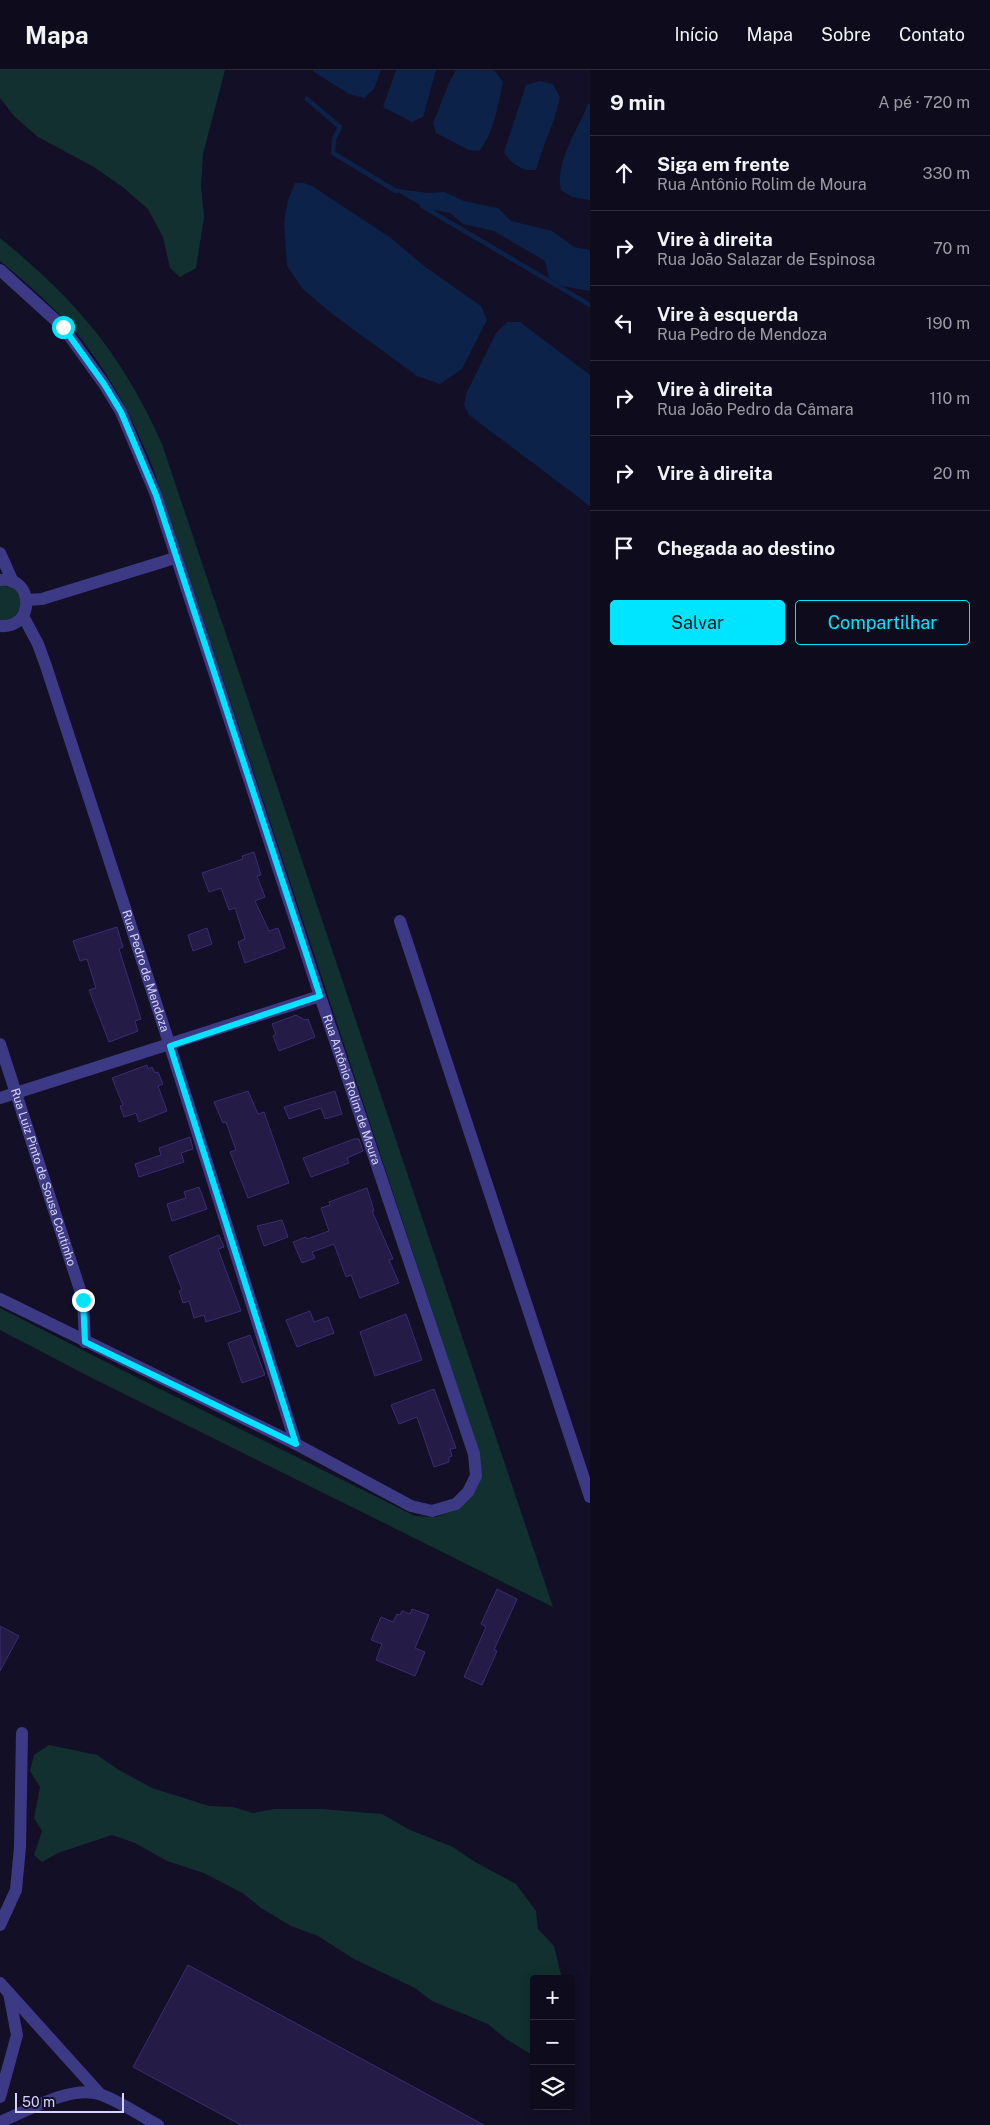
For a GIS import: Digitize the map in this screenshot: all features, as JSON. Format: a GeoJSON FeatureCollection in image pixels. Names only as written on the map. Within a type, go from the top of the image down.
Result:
{"type":"FeatureCollection","features":[{"type":"Feature","properties":{"kind":"street","name":"Rua Antônio Rolim de Moura"},"geometry":{"type":"LineString","coordinates":[[0,270],[63,327],[104,384],[121,412],[156,495],[175,558],[320,996],[474,1454],[476,1476],[468,1492],[456,1504],[432,1511],[410,1506],[296,1444]]}},
{"type":"Feature","properties":{"kind":"street"},"geometry":{"type":"LineString","coordinates":[[0,553],[6,581],[20,586],[27,600],[23,616],[10,626],[0,626]]}},
{"type":"Feature","properties":{"kind":"street"},"geometry":{"type":"LineString","coordinates":[[27,600],[42,599],[175,558]]}},
{"type":"Feature","properties":{"kind":"street","name":"Rua Pedro de Mendoza"},"geometry":{"type":"LineString","coordinates":[[23,616],[38,644],[46,666],[170,1046],[296,1444]]}},
{"type":"Feature","properties":{"kind":"street"},"geometry":{"type":"LineString","coordinates":[[400,921],[590,1497]]}},
{"type":"Feature","properties":{"kind":"street"},"geometry":{"type":"LineString","coordinates":[[0,1098],[170,1046],[320,996]]}},
{"type":"Feature","properties":{"kind":"street","name":"Rua Luiz Pinto de Sousa Coutinho"},"geometry":{"type":"LineString","coordinates":[[0,1044],[83,1300],[85,1342]]}},
{"type":"Feature","properties":{"kind":"street"},"geometry":{"type":"LineString","coordinates":[[0,1299],[296,1444]]}},
{"type":"Feature","properties":{"kind":"street"},"geometry":{"type":"LineString","coordinates":[[0,1925],[16,1890],[20,1847],[22,1733]]}},
{"type":"Feature","properties":{"kind":"street"},"geometry":{"type":"LineString","coordinates":[[0,1983],[100,2094]]}},
{"type":"Feature","properties":{"kind":"street"},"geometry":{"type":"LineString","coordinates":[[0,2097],[17,2035],[9,1993]]}},
{"type":"Feature","properties":{"kind":"street"},"geometry":{"type":"LineString","coordinates":[[0,2122],[61,2096],[82,2091],[100,2094],[158,2125]]}},
{"type":"Feature","properties":{"kind":"green space"},"geometry":{"type":"Polygon","coordinates":[[[0,70],[225,70],[203,154],[201,186],[204,217],[196,268],[180,277],[170,268],[163,237],[148,209],[124,188],[94,167],[38,137],[14,116],[0,98],[0,70]]]}},
{"type":"Feature","properties":{"kind":"green space"},"geometry":{"type":"Polygon","coordinates":[[[0,238],[52,284],[94,330],[130,383],[147,412],[162,444],[553,1607],[90,1377],[0,1330],[0,1308],[415,1516],[436,1517],[456,1510],[479,1452],[153,468],[124,405],[101,366],[73,329],[57,312],[0,261],[0,238]]]}},
{"type":"Feature","properties":{"kind":"green space"},"geometry":{"type":"Polygon","coordinates":[[[0,585],[15,588],[23,603],[13,619],[0,621],[0,585]]]}},
{"type":"Feature","properties":{"kind":"green space"},"geometry":{"type":"Polygon","coordinates":[[[49,1745],[97,1755],[119,1770],[152,1788],[209,1806],[233,1807],[253,1813],[274,1809],[322,1809],[382,1814],[410,1830],[453,1847],[475,1862],[516,1884],[536,1911],[538,1929],[554,1946],[561,1975],[530,1975],[530,2054],[506,2039],[488,2024],[432,2001],[415,1988],[354,1959],[318,1936],[291,1926],[261,1908],[244,1894],[204,1873],[167,1861],[135,1843],[112,1835],[58,1853],[42,1862],[34,1855],[42,1831],[34,1818],[40,1787],[30,1771],[34,1755],[49,1745]]]}},
{"type":"Feature","properties":{"kind":"water"},"geometry":{"type":"Polygon","coordinates":[[[313,70],[381,70],[374,89],[364,98],[349,94],[313,70]]]}},
{"type":"Feature","properties":{"kind":"water"},"geometry":{"type":"Polygon","coordinates":[[[396,70],[436,70],[423,117],[412,122],[383,107],[396,70]]]}},
{"type":"Feature","properties":{"kind":"water"},"geometry":{"type":"Polygon","coordinates":[[[456,70],[492,70],[495,71],[503,82],[492,127],[479,151],[469,150],[436,133],[433,123],[456,70]]]}},
{"type":"Feature","properties":{"kind":"water"},"geometry":{"type":"Polygon","coordinates":[[[540,81],[553,84],[560,97],[536,170],[531,170],[518,166],[504,152],[526,85],[540,81]]]}},
{"type":"Feature","properties":{"kind":"water"},"geometry":{"type":"Polygon","coordinates":[[[588,104],[590,104],[590,200],[572,197],[561,190],[560,180],[561,169],[568,147],[588,104]]]}},
{"type":"Feature","properties":{"kind":"water"},"geometry":{"type":"Polygon","coordinates":[[[295,183],[304,183],[312,186],[391,238],[424,266],[481,306],[487,320],[462,369],[440,384],[417,376],[331,313],[302,288],[287,266],[284,221],[288,200],[295,183]]]}},
{"type":"Feature","properties":{"kind":"water"},"geometry":{"type":"Polygon","coordinates":[[[391,188],[428,193],[444,192],[464,201],[498,208],[511,221],[552,231],[574,247],[590,250],[590,291],[562,286],[549,278],[545,261],[494,231],[463,224],[450,213],[425,208],[391,188]]]}},
{"type":"Feature","properties":{"kind":"water"},"geometry":{"type":"Polygon","coordinates":[[[507,322],[520,322],[590,375],[590,506],[469,415],[464,405],[466,394],[496,333],[507,322]]]}},
{"type":"Feature","properties":{"kind":"building"},"geometry":{"type":"Polygon","coordinates":[[[254,852],[261,875],[257,876],[265,897],[255,901],[269,931],[278,928],[285,948],[245,963],[238,942],[245,939],[235,908],[229,910],[221,888],[209,892],[202,873],[243,859],[242,856],[254,852]]]}},
{"type":"Feature","properties":{"kind":"building"},"geometry":{"type":"Polygon","coordinates":[[[117,927],[123,947],[119,949],[141,1019],[135,1021],[138,1031],[109,1042],[89,990],[96,988],[87,959],[80,961],[73,941],[117,927]]]}},
{"type":"Feature","properties":{"kind":"building"},"geometry":{"type":"Polygon","coordinates":[[[207,928],[212,944],[193,951],[188,935],[207,928]]]}},
{"type":"Feature","properties":{"kind":"building"},"geometry":{"type":"Polygon","coordinates":[[[296,1015],[305,1020],[308,1019],[315,1037],[279,1051],[273,1036],[276,1034],[272,1024],[296,1015]]]}},
{"type":"Feature","properties":{"kind":"building"},"geometry":{"type":"Polygon","coordinates":[[[147,1065],[148,1069],[152,1067],[155,1073],[158,1072],[163,1084],[158,1086],[167,1111],[139,1122],[136,1113],[124,1117],[120,1106],[123,1105],[112,1078],[147,1065]]]}},
{"type":"Feature","properties":{"kind":"building"},"geometry":{"type":"Polygon","coordinates":[[[248,1091],[258,1114],[264,1112],[289,1183],[248,1198],[230,1152],[236,1150],[226,1122],[223,1123],[214,1102],[248,1091]]]}},
{"type":"Feature","properties":{"kind":"building"},"geometry":{"type":"Polygon","coordinates":[[[335,1091],[342,1114],[325,1119],[321,1108],[289,1119],[284,1107],[335,1091]]]}},
{"type":"Feature","properties":{"kind":"building"},"geometry":{"type":"Polygon","coordinates":[[[190,1137],[193,1149],[181,1153],[184,1162],[139,1177],[135,1164],[161,1155],[159,1148],[190,1137]]]}},
{"type":"Feature","properties":{"kind":"building"},"geometry":{"type":"Polygon","coordinates":[[[354,1139],[359,1139],[363,1151],[347,1158],[349,1163],[311,1177],[303,1158],[354,1139]]]}},
{"type":"Feature","properties":{"kind":"building"},"geometry":{"type":"Polygon","coordinates":[[[199,1187],[207,1209],[172,1221],[167,1204],[186,1198],[184,1192],[199,1187]]]}},
{"type":"Feature","properties":{"kind":"building"},"geometry":{"type":"Polygon","coordinates":[[[367,1188],[374,1211],[372,1211],[393,1259],[389,1260],[399,1283],[360,1298],[351,1275],[346,1277],[334,1244],[312,1252],[315,1258],[302,1263],[293,1242],[329,1231],[321,1208],[330,1205],[329,1202],[367,1188]]]}},
{"type":"Feature","properties":{"kind":"building"},"geometry":{"type":"Polygon","coordinates":[[[282,1220],[288,1237],[264,1246],[257,1226],[282,1220]]]}},
{"type":"Feature","properties":{"kind":"building"},"geometry":{"type":"Polygon","coordinates":[[[219,1235],[224,1247],[218,1249],[241,1311],[206,1322],[204,1315],[194,1318],[189,1301],[183,1303],[179,1291],[182,1290],[169,1256],[219,1235]]]}},
{"type":"Feature","properties":{"kind":"building"},"geometry":{"type":"Polygon","coordinates":[[[310,1311],[314,1322],[328,1317],[334,1333],[297,1347],[286,1320],[310,1311]]]}},
{"type":"Feature","properties":{"kind":"building"},"geometry":{"type":"Polygon","coordinates":[[[406,1314],[422,1360],[375,1376],[360,1332],[406,1314]]]}},
{"type":"Feature","properties":{"kind":"building"},"geometry":{"type":"Polygon","coordinates":[[[250,1335],[265,1375],[242,1383],[228,1343],[250,1335]]]}},
{"type":"Feature","properties":{"kind":"building"},"geometry":{"type":"Polygon","coordinates":[[[434,1389],[456,1448],[450,1449],[452,1456],[449,1457],[449,1462],[434,1467],[417,1417],[399,1424],[391,1405],[434,1389]]]}},
{"type":"Feature","properties":{"kind":"building"},"geometry":{"type":"Polygon","coordinates":[[[497,1589],[517,1599],[494,1650],[497,1651],[482,1685],[464,1677],[486,1627],[481,1624],[497,1589]]]}},
{"type":"Feature","properties":{"kind":"building"},"geometry":{"type":"Polygon","coordinates":[[[412,1609],[429,1615],[415,1648],[425,1652],[415,1676],[376,1660],[382,1644],[371,1640],[381,1617],[393,1622],[397,1614],[400,1615],[402,1611],[410,1614],[412,1609]]]}},
{"type":"Feature","properties":{"kind":"building"},"geometry":{"type":"Polygon","coordinates":[[[0,1626],[19,1636],[0,1671],[0,1626]]]}},
{"type":"Feature","properties":{"kind":"building"},"geometry":{"type":"Polygon","coordinates":[[[188,1965],[484,2125],[241,2125],[133,2067],[188,1965]]]}},
{"type":"Feature","properties":{"kind":"waterway"},"geometry":{"type":"LineString","coordinates":[[307,99],[340,127],[334,139],[333,153],[396,191]]}},
{"type":"Feature","properties":{"kind":"waterway"},"geometry":{"type":"LineString","coordinates":[[422,206],[590,305]]}},
{"type":"Feature","properties":{"kind":"route"},"geometry":{"type":"LineString","coordinates":[[63,327],[104,384],[121,412],[156,495],[175,558],[320,996],[170,1046],[296,1444],[85,1342],[83,1300]]}}]}
